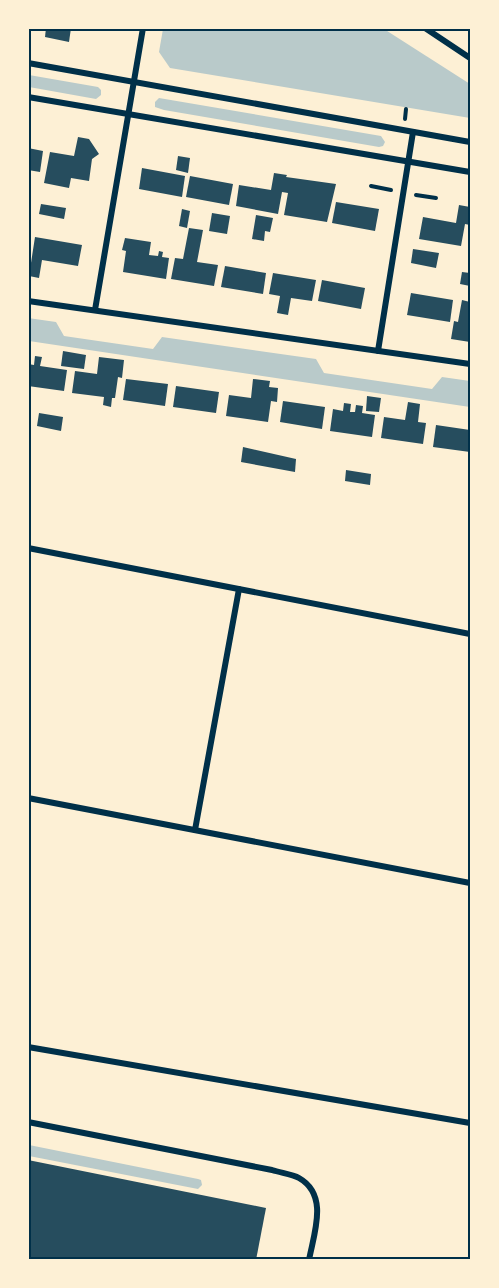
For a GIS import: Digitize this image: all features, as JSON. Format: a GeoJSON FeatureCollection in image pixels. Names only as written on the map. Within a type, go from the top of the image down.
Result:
{"type":"FeatureCollection","features":[{"type":"Feature","properties":{"kind":"street"},"geometry":{"type":"LineString","coordinates":[[95,310],[143,28]]}},
{"type":"Feature","properties":{"kind":"street"},"geometry":{"type":"LineString","coordinates":[[425,28],[471,58]]}},
{"type":"Feature","properties":{"kind":"street"},"geometry":{"type":"LineString","coordinates":[[28,63],[471,142]]}},
{"type":"Feature","properties":{"kind":"street"},"geometry":{"type":"LineString","coordinates":[[28,97],[471,172]]}},
{"type":"Feature","properties":{"kind":"street"},"geometry":{"type":"LineString","coordinates":[[378,351],[413,132]]}},
{"type":"Feature","properties":{"kind":"street"},"geometry":{"type":"LineString","coordinates":[[28,300],[471,364]]}},
{"type":"Feature","properties":{"kind":"street"},"geometry":{"type":"LineString","coordinates":[[28,548],[471,634]]}},
{"type":"Feature","properties":{"kind":"street"},"geometry":{"type":"LineString","coordinates":[[195,830],[239,589]]}},
{"type":"Feature","properties":{"kind":"street"},"geometry":{"type":"LineString","coordinates":[[28,798],[471,883]]}},
{"type":"Feature","properties":{"kind":"street"},"geometry":{"type":"LineString","coordinates":[[28,1047],[471,1123]]}},
{"type":"Feature","properties":{"kind":"street"},"geometry":{"type":"LineString","coordinates":[[28,1122],[272,1170],[299,1178],[311,1188],[318,1202],[309,1260]]}},
{"type":"Feature","properties":{"kind":"path"},"geometry":{"type":"LineString","coordinates":[[371,186],[394,190]]}},
{"type":"Feature","properties":{"kind":"path"},"geometry":{"type":"LineString","coordinates":[[416,195],[436,198]]}},
{"type":"Feature","properties":{"kind":"shaded area"},"geometry":{"type":"Polygon","coordinates":[[[163,29],[384,29],[470,84],[470,118],[170,68],[159,52],[163,29]]]}},
{"type":"Feature","properties":{"kind":"shaded area"},"geometry":{"type":"Polygon","coordinates":[[[29,75],[98,87],[101,95],[96,99],[29,87],[29,75]]]}},
{"type":"Feature","properties":{"kind":"shaded area"},"geometry":{"type":"Polygon","coordinates":[[[159,98],[381,136],[385,142],[379,147],[164,110],[155,107],[155,102],[159,98]]]}},
{"type":"Feature","properties":{"kind":"shaded area"},"geometry":{"type":"Polygon","coordinates":[[[28,318],[56,322],[64,336],[153,349],[162,337],[316,359],[324,373],[432,389],[442,377],[470,381],[470,407],[29,341],[28,318]]]}},
{"type":"Feature","properties":{"kind":"shaded area"},"geometry":{"type":"Polygon","coordinates":[[[29,1145],[198,1179],[201,1180],[202,1185],[198,1189],[29,1156],[29,1145]]]}},
{"type":"Feature","properties":{"kind":"building"},"geometry":{"type":"Polygon","coordinates":[[[46,28],[71,28],[69,42],[45,37],[46,28]]]}},
{"type":"Feature","properties":{"kind":"building"},"geometry":{"type":"Polygon","coordinates":[[[78,137],[89,139],[99,154],[92,159],[89,181],[71,178],[69,188],[44,183],[50,152],[74,156],[78,137]]]}},
{"type":"Feature","properties":{"kind":"building"},"geometry":{"type":"Polygon","coordinates":[[[28,148],[43,151],[40,172],[28,170],[28,148]]]}},
{"type":"Feature","properties":{"kind":"building"},"geometry":{"type":"Polygon","coordinates":[[[178,156],[190,158],[188,173],[176,170],[178,156]]]}},
{"type":"Feature","properties":{"kind":"building"},"geometry":{"type":"Polygon","coordinates":[[[142,168],[185,176],[182,197],[139,189],[142,168]]]}},
{"type":"Feature","properties":{"kind":"building"},"geometry":{"type":"Polygon","coordinates":[[[274,173],[287,175],[286,177],[336,184],[327,222],[284,215],[288,193],[282,192],[278,214],[236,206],[239,185],[271,190],[274,173]]]}},
{"type":"Feature","properties":{"kind":"building"},"geometry":{"type":"Polygon","coordinates":[[[190,176],[233,184],[229,205],[186,197],[190,176]]]}},
{"type":"Feature","properties":{"kind":"building"},"geometry":{"type":"Polygon","coordinates":[[[336,202],[379,209],[375,231],[332,223],[336,202]]]}},
{"type":"Feature","properties":{"kind":"building"},"geometry":{"type":"Polygon","coordinates":[[[41,204],[66,208],[64,219],[39,214],[41,204]]]}},
{"type":"Feature","properties":{"kind":"building"},"geometry":{"type":"Polygon","coordinates":[[[459,205],[470,207],[470,225],[465,224],[461,246],[419,239],[423,217],[456,223],[459,205]]]}},
{"type":"Feature","properties":{"kind":"building"},"geometry":{"type":"Polygon","coordinates":[[[182,209],[190,211],[187,228],[179,226],[182,209]]]}},
{"type":"Feature","properties":{"kind":"building"},"geometry":{"type":"Polygon","coordinates":[[[212,213],[230,216],[227,234],[209,231],[212,213]]]}},
{"type":"Feature","properties":{"kind":"building"},"geometry":{"type":"Polygon","coordinates":[[[256,215],[273,218],[270,232],[265,231],[264,241],[252,239],[256,215]]]}},
{"type":"Feature","properties":{"kind":"building"},"geometry":{"type":"Polygon","coordinates":[[[189,228],[203,230],[197,262],[218,265],[214,286],[171,279],[175,258],[183,259],[189,228]]]}},
{"type":"Feature","properties":{"kind":"building"},"geometry":{"type":"Polygon","coordinates":[[[35,237],[82,245],[78,266],[42,260],[39,278],[29,276],[35,237]]]}},
{"type":"Feature","properties":{"kind":"building"},"geometry":{"type":"Polygon","coordinates":[[[125,238],[151,242],[149,255],[158,256],[159,251],[163,252],[162,257],[169,258],[166,279],[123,272],[126,251],[122,250],[125,238]]]}},
{"type":"Feature","properties":{"kind":"building"},"geometry":{"type":"Polygon","coordinates":[[[413,249],[439,253],[436,268],[411,263],[413,249]]]}},
{"type":"Feature","properties":{"kind":"building"},"geometry":{"type":"Polygon","coordinates":[[[225,266],[266,273],[263,294],[221,287],[225,266]]]}},
{"type":"Feature","properties":{"kind":"building"},"geometry":{"type":"Polygon","coordinates":[[[462,272],[470,273],[470,286],[460,284],[462,272]]]}},
{"type":"Feature","properties":{"kind":"building"},"geometry":{"type":"Polygon","coordinates":[[[273,273],[316,280],[312,301],[291,298],[288,315],[277,313],[280,296],[269,294],[273,273]]]}},
{"type":"Feature","properties":{"kind":"building"},"geometry":{"type":"Polygon","coordinates":[[[322,280],[365,288],[361,309],[318,301],[322,280]]]}},
{"type":"Feature","properties":{"kind":"building"},"geometry":{"type":"Polygon","coordinates":[[[411,293],[453,300],[450,322],[407,315],[411,293]]]}},
{"type":"Feature","properties":{"kind":"building"},"geometry":{"type":"Polygon","coordinates":[[[462,300],[470,302],[470,342],[451,339],[454,321],[458,322],[462,300]]]}},
{"type":"Feature","properties":{"kind":"building"},"geometry":{"type":"Polygon","coordinates":[[[63,351],[86,355],[84,369],[61,366],[63,351]]]}},
{"type":"Feature","properties":{"kind":"building"},"geometry":{"type":"Polygon","coordinates":[[[35,356],[42,357],[40,366],[67,370],[64,391],[28,386],[28,364],[34,365],[35,356]]]}},
{"type":"Feature","properties":{"kind":"building"},"geometry":{"type":"Polygon","coordinates":[[[99,357],[124,360],[122,378],[118,377],[115,398],[112,398],[111,407],[103,405],[104,397],[72,393],[75,371],[97,374],[99,357]]]}},
{"type":"Feature","properties":{"kind":"building"},"geometry":{"type":"Polygon","coordinates":[[[126,379],[168,384],[165,406],[123,400],[126,379]]]}},
{"type":"Feature","properties":{"kind":"building"},"geometry":{"type":"Polygon","coordinates":[[[253,379],[270,381],[269,387],[278,388],[277,402],[271,401],[268,422],[226,416],[229,395],[251,398],[253,379]]]}},
{"type":"Feature","properties":{"kind":"building"},"geometry":{"type":"Polygon","coordinates":[[[176,386],[219,392],[216,413],[173,407],[176,386]]]}},
{"type":"Feature","properties":{"kind":"building"},"geometry":{"type":"Polygon","coordinates":[[[367,396],[381,398],[379,412],[366,411],[367,396]]]}},
{"type":"Feature","properties":{"kind":"building"},"geometry":{"type":"Polygon","coordinates":[[[283,401],[325,407],[322,429],[280,422],[283,401]]]}},
{"type":"Feature","properties":{"kind":"building"},"geometry":{"type":"Polygon","coordinates":[[[408,402],[420,404],[418,422],[426,423],[423,444],[381,438],[384,417],[405,420],[408,402]]]}},
{"type":"Feature","properties":{"kind":"building"},"geometry":{"type":"Polygon","coordinates":[[[344,403],[351,404],[350,412],[355,412],[356,405],[363,406],[362,413],[375,415],[372,437],[330,431],[333,409],[343,411],[344,403]]]}},
{"type":"Feature","properties":{"kind":"building"},"geometry":{"type":"Polygon","coordinates":[[[39,413],[63,417],[61,431],[37,426],[39,413]]]}},
{"type":"Feature","properties":{"kind":"building"},"geometry":{"type":"Polygon","coordinates":[[[436,425],[470,430],[470,452],[433,447],[436,425]]]}},
{"type":"Feature","properties":{"kind":"building"},"geometry":{"type":"Polygon","coordinates":[[[243,447],[296,459],[295,472],[241,462],[243,447]]]}},
{"type":"Feature","properties":{"kind":"building"},"geometry":{"type":"Polygon","coordinates":[[[346,470],[371,474],[370,485],[345,481],[346,470]]]}},
{"type":"Feature","properties":{"kind":"building"},"geometry":{"type":"Polygon","coordinates":[[[28,1160],[266,1208],[256,1260],[28,1260],[28,1160]]]}}]}
